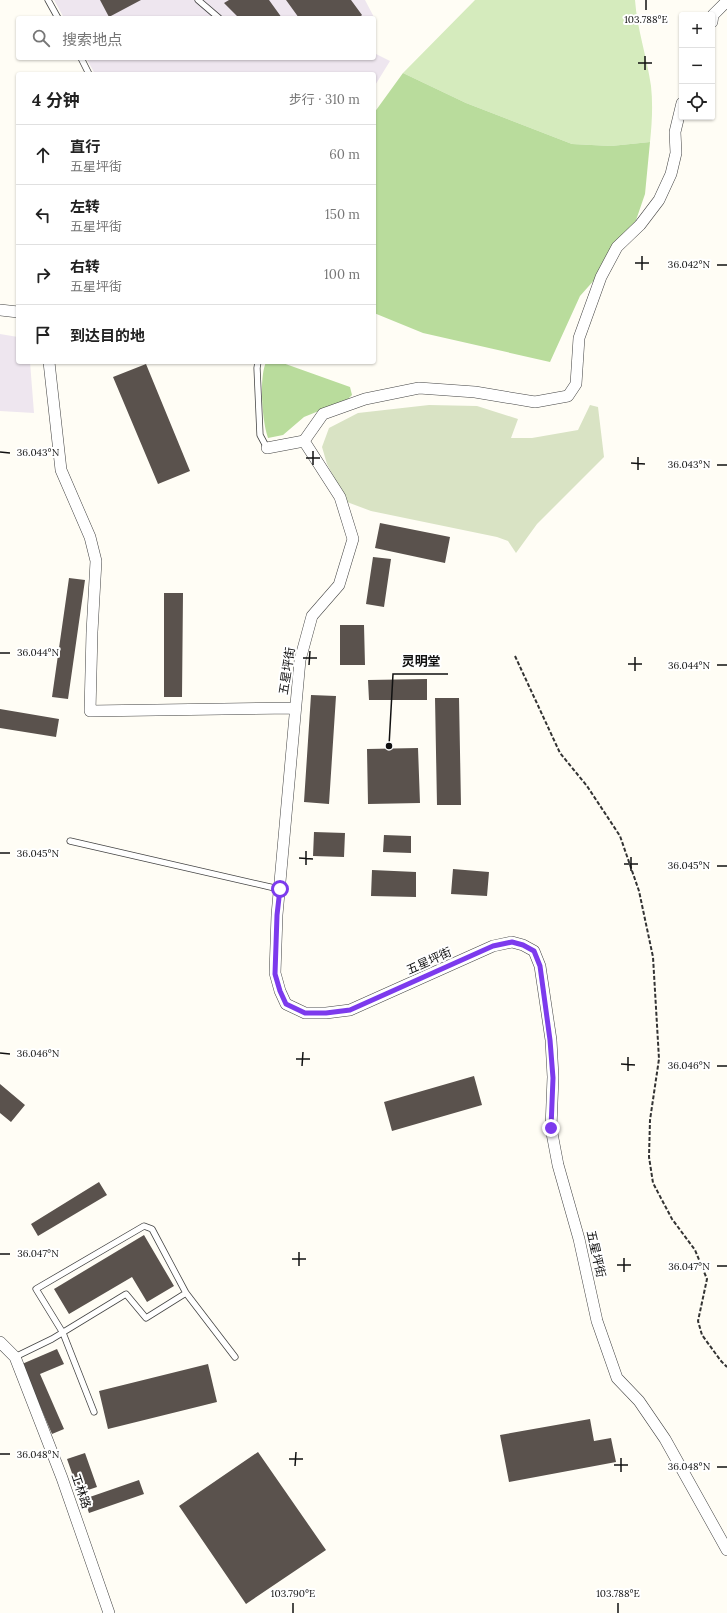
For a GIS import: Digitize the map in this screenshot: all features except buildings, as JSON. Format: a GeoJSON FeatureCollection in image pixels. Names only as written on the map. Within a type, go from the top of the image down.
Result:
{"type":"FeatureCollection","features":[{"type":"Feature","properties":{"kind":"street"},"geometry":{"type":"LineString","coordinates":[[715,13],[727,1]]}},
{"type":"Feature","properties":{"kind":"street"},"geometry":{"type":"LineString","coordinates":[[267,448],[304,441],[323,414],[365,399],[419,388],[475,392],[536,402],[568,396],[576,384],[579,338],[601,277],[617,247],[640,225],[659,200],[671,174],[676,153],[675,132],[679,115]]}},
{"type":"Feature","properties":{"kind":"street"},"geometry":{"type":"LineString","coordinates":[[0,310],[16,312]]}},
{"type":"Feature","properties":{"kind":"street"},"geometry":{"type":"LineString","coordinates":[[49,364],[61,470],[90,538],[96,561],[90,711],[295,708]]}},
{"type":"Feature","properties":{"kind":"street","name":"五星坪街"},"geometry":{"type":"LineString","coordinates":[[304,441],[340,497],[353,539],[339,585],[312,616],[300,660],[277,915],[275,974],[280,991],[286,1004],[305,1013],[326,1013],[350,1010],[493,946],[512,942],[523,945],[534,951],[540,966],[550,1040],[553,1078],[551,1128],[558,1165],[579,1239],[597,1321],[617,1378],[639,1401],[665,1440],[727,1550]]}},
{"type":"Feature","properties":{"kind":"street"},"geometry":{"type":"LineString","coordinates":[[0,1342],[15,1357]]}},
{"type":"Feature","properties":{"kind":"street","name":"工林路"},"geometry":{"type":"LineString","coordinates":[[15,1357],[62,1478],[109,1613]]}},
{"type":"Feature","properties":{"kind":"lane"},"geometry":{"type":"LineString","coordinates":[[48,0],[57,16]]}},
{"type":"Feature","properties":{"kind":"lane"},"geometry":{"type":"LineString","coordinates":[[198,0],[217,16]]}},
{"type":"Feature","properties":{"kind":"lane"},"geometry":{"type":"LineString","coordinates":[[81,60],[88,72]]}},
{"type":"Feature","properties":{"kind":"lane"},"geometry":{"type":"LineString","coordinates":[[257,364],[256,368],[260,435],[267,448]]}},
{"type":"Feature","properties":{"kind":"lane"},"geometry":{"type":"LineString","coordinates":[[70,841],[280,889]]}},
{"type":"Feature","properties":{"kind":"lane"},"geometry":{"type":"LineString","coordinates":[[94,1412],[63,1333],[36,1290],[144,1226],[152,1229],[186,1294],[235,1357]]}},
{"type":"Feature","properties":{"kind":"lane"},"geometry":{"type":"LineString","coordinates":[[15,1357],[63,1333],[126,1294],[146,1318],[186,1294]]}},
{"type":"Feature","properties":{"kind":"path"},"geometry":{"type":"LineString","coordinates":[[515,656],[560,753],[587,786],[620,836],[639,891],[654,957],[659,1058],[650,1120],[649,1157],[654,1183],[672,1219],[695,1250],[707,1279],[698,1321],[702,1335],[727,1367]]}},
{"type":"Feature","properties":{"kind":"shaded area"},"geometry":{"type":"Polygon","coordinates":[[[54,0],[365,0],[373,16],[63,16],[54,0]]]}},
{"type":"Feature","properties":{"kind":"shaded area"},"geometry":{"type":"Polygon","coordinates":[[[376,54],[390,61],[376,84],[376,72],[94,72],[87,60],[376,60],[376,54]]]}},
{"type":"Feature","properties":{"kind":"shaded area"},"geometry":{"type":"Polygon","coordinates":[[[0,334],[16,337],[16,364],[30,364],[34,413],[0,411],[0,334]]]}},
{"type":"Feature","properties":{"kind":"green space"},"geometry":{"type":"Polygon","coordinates":[[[475,0],[635,0],[651,86],[652,114],[650,142],[611,146],[572,144],[466,103],[403,73],[475,0]]]}},
{"type":"Feature","properties":{"kind":"green space"},"geometry":{"type":"Polygon","coordinates":[[[403,73],[466,103],[572,144],[611,146],[650,142],[645,194],[633,229],[604,269],[580,296],[550,362],[423,333],[376,314],[376,110],[403,73]]]}},
{"type":"Feature","properties":{"kind":"green space"},"geometry":{"type":"Polygon","coordinates":[[[265,364],[286,364],[350,387],[352,395],[348,399],[304,417],[283,435],[268,438],[264,421],[262,400],[265,364]]]}},
{"type":"Feature","properties":{"kind":"green space"},"geometry":{"type":"Polygon","coordinates":[[[429,405],[477,406],[518,419],[511,438],[532,438],[578,430],[590,405],[598,407],[604,457],[537,524],[516,553],[508,541],[497,537],[371,511],[347,502],[327,464],[322,447],[329,428],[358,413],[429,405]]]}},
{"type":"Feature","properties":{"kind":"place","name":"灵明堂"},"geometry":{"type":"Point","coordinates":[389,746]}},
{"type":"Feature","properties":{"kind":"route"},"geometry":{"type":"LineString","coordinates":[[280,889],[277,915],[275,974],[286,1004],[305,1013],[326,1013],[350,1010],[493,946],[512,942],[523,945],[534,951],[540,966],[550,1040],[553,1078],[551,1128]]}}]}
